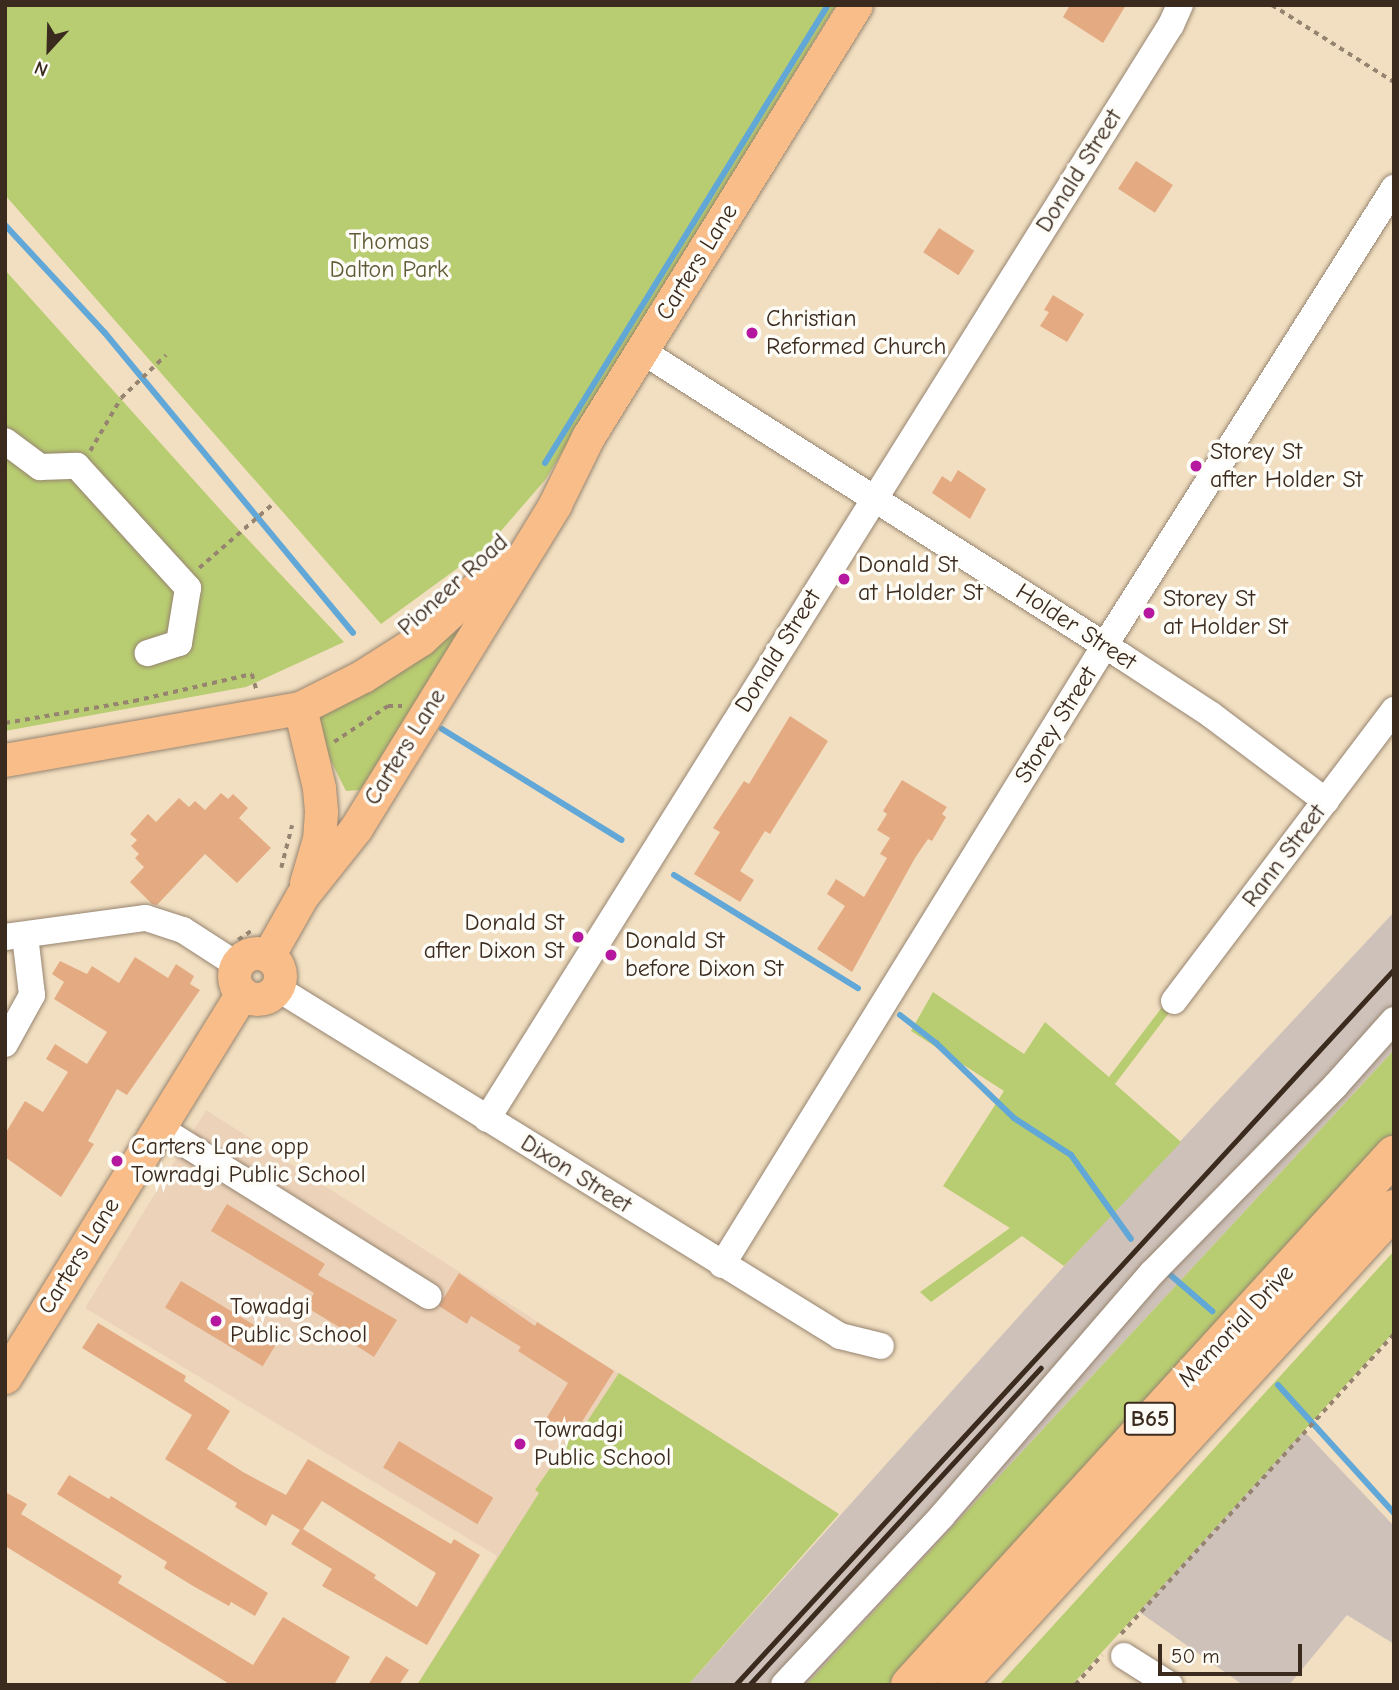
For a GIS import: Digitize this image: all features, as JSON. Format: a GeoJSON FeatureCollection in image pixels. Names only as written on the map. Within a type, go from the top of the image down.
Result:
{"type":"FeatureCollection","features":[{"type":"Feature","properties":{"kind":"highway","name":"Memorial Drive"},"geometry":{"type":"LineString","coordinates":[[910,1685],[1394,1155]]}},
{"type":"Feature","properties":{"kind":"highway","name":"Memorial Drive"},"geometry":{"type":"LineString","coordinates":[[957,1685],[1394,1209]]}},
{"type":"Feature","properties":{"kind":"main road","name":"Carters Lane"},"geometry":{"type":"LineString","coordinates":[[291,886],[341,849],[375,796],[544,522],[588,437],[856,5]]}},
{"type":"Feature","properties":{"kind":"main road","name":"Pioneer Road"},"geometry":{"type":"LineString","coordinates":[[300,708],[308,691],[317,682],[369,654],[407,629],[474,571],[508,537],[588,437]]}},
{"type":"Feature","properties":{"kind":"main road","name":"Carters Lane"},"geometry":{"type":"LineString","coordinates":[[491,576],[544,522]]}},
{"type":"Feature","properties":{"kind":"main road","name":"Pioneer Road"},"geometry":{"type":"LineString","coordinates":[[5,760],[300,708],[393,659],[430,632],[491,576]]}},
{"type":"Feature","properties":{"kind":"main road","name":"Carters Lane"},"geometry":{"type":"LineString","coordinates":[[268,956],[291,886],[319,839],[316,774],[300,708]]}},
{"type":"Feature","properties":{"kind":"main road"},"geometry":{"type":"LineString","coordinates":[[316,774],[347,804],[362,804],[375,796]]}},
{"type":"Feature","properties":{"kind":"main road"},"geometry":{"type":"LineString","coordinates":[[247,955],[268,956],[278,966],[278,988],[261,999],[236,966],[247,955]]}},
{"type":"Feature","properties":{"kind":"main road","name":"Carters Lane"},"geometry":{"type":"LineString","coordinates":[[5,1377],[158,1127],[236,966]]}},
{"type":"Feature","properties":{"kind":"street","name":"Donald Street"},"geometry":{"type":"LineString","coordinates":[[487,1119],[1171,25],[1180,5]]}},
{"type":"Feature","properties":{"kind":"street","name":"Storey Street"},"geometry":{"type":"LineString","coordinates":[[722,1265],[1105,645],[1394,188]]}},
{"type":"Feature","properties":{"kind":"street","name":"Holder Street"},"geometry":{"type":"LineString","coordinates":[[642,351],[1210,714],[1326,801]]}},
{"type":"Feature","properties":{"kind":"street"},"geometry":{"type":"LineString","coordinates":[[5,441],[40,467],[77,466],[188,588],[179,643],[148,653]]}},
{"type":"Feature","properties":{"kind":"street","name":"Rann Street"},"geometry":{"type":"LineString","coordinates":[[1174,1001],[1394,710]]}},
{"type":"Feature","properties":{"kind":"street"},"geometry":{"type":"LineString","coordinates":[[5,1044],[32,995],[15,936],[146,918],[183,930],[236,966]]}},
{"type":"Feature","properties":{"kind":"street","name":"Dixon Street"},"geometry":{"type":"LineString","coordinates":[[278,988],[840,1336],[881,1346]]}},
{"type":"Feature","properties":{"kind":"street"},"geometry":{"type":"LineString","coordinates":[[784,1685],[942,1516],[1152,1273],[1336,1085],[1394,1020]]}},
{"type":"Feature","properties":{"kind":"street"},"geometry":{"type":"LineString","coordinates":[[158,1127],[428,1296]]}},
{"type":"Feature","properties":{"kind":"street"},"geometry":{"type":"LineString","coordinates":[[1113,1652],[1170,1685]]}},
{"type":"Feature","properties":{"kind":"path"},"geometry":{"type":"LineString","coordinates":[[1272,5],[1394,82]]}},
{"type":"Feature","properties":{"kind":"path"},"geometry":{"type":"LineString","coordinates":[[77,466],[96,445],[121,398],[166,355]]}},
{"type":"Feature","properties":{"kind":"path"},"geometry":{"type":"LineString","coordinates":[[183,582],[274,503]]}},
{"type":"Feature","properties":{"kind":"path"},"geometry":{"type":"LineString","coordinates":[[5,723],[134,701],[252,674],[264,715]]}},
{"type":"Feature","properties":{"kind":"path"},"geometry":{"type":"LineString","coordinates":[[316,774],[388,706],[400,704],[424,718]]}},
{"type":"Feature","properties":{"kind":"path"},"geometry":{"type":"LineString","coordinates":[[291,886],[293,823]]}},
{"type":"Feature","properties":{"kind":"path"},"geometry":{"type":"LineString","coordinates":[[236,966],[240,940],[257,922]]}},
{"type":"Feature","properties":{"kind":"path"},"geometry":{"type":"LineString","coordinates":[[1075,1685],[1113,1652],[1394,1334]]}},
{"type":"Feature","properties":{"kind":"shaded area"},"geometry":{"type":"Polygon","coordinates":[[[1394,912],[1394,1050],[806,1685],[688,1685],[1064,1266],[1394,912]]]}},
{"type":"Feature","properties":{"kind":"shaded area","name":"Towradgi Public School"},"geometry":{"type":"Polygon","coordinates":[[[206,1110],[839,1514],[688,1685],[417,1685],[497,1556],[85,1308],[206,1110]]]}},
{"type":"Feature","properties":{"kind":"shaded area"},"geometry":{"type":"Polygon","coordinates":[[[1303,1430],[1394,1526],[1394,1644],[1347,1615],[1289,1685],[1243,1685],[1138,1611],[1303,1430]]]}},
{"type":"Feature","properties":{"kind":"green space","name":"Thomas Dalton Park"},"geometry":{"type":"Polygon","coordinates":[[[5,5],[836,5],[545,480],[488,546],[381,624],[5,195],[5,5]]]}},
{"type":"Feature","properties":{"kind":"green space"},"geometry":{"type":"Polygon","coordinates":[[[5,270],[226,516],[344,642],[246,687],[5,731],[5,270]]]}},
{"type":"Feature","properties":{"kind":"green space"},"geometry":{"type":"Polygon","coordinates":[[[458,630],[462,633],[360,790],[346,791],[327,753],[319,720],[321,715],[431,650],[458,630]]]}},
{"type":"Feature","properties":{"kind":"green space"},"geometry":{"type":"Polygon","coordinates":[[[933,992],[1024,1054],[1045,1022],[1109,1077],[1169,998],[1175,1005],[1115,1084],[1181,1142],[1064,1266],[1022,1236],[931,1302],[920,1292],[1010,1228],[943,1186],[1004,1091],[911,1031],[933,992]]]}},
{"type":"Feature","properties":{"kind":"green space"},"geometry":{"type":"Polygon","coordinates":[[[1394,1050],[1394,1140],[896,1685],[806,1685],[1394,1050]]]}},
{"type":"Feature","properties":{"kind":"green space"},"geometry":{"type":"Polygon","coordinates":[[[1394,1251],[1394,1332],[1072,1685],[999,1685],[1394,1251]]]}},
{"type":"Feature","properties":{"kind":"green space"},"geometry":{"type":"Polygon","coordinates":[[[619,1373],[839,1514],[688,1685],[417,1685],[539,1493],[535,1490],[571,1438],[575,1440],[619,1373]]]}},
{"type":"Feature","properties":{"kind":"building"},"geometry":{"type":"Polygon","coordinates":[[[1070,5],[1126,5],[1103,43],[1063,17],[1070,5]]]}},
{"type":"Feature","properties":{"kind":"building"},"geometry":{"type":"Polygon","coordinates":[[[1136,161],[1173,185],[1155,213],[1118,189],[1136,161]]]}},
{"type":"Feature","properties":{"kind":"building"},"geometry":{"type":"Polygon","coordinates":[[[939,228],[974,251],[958,275],[923,252],[939,228]]]}},
{"type":"Feature","properties":{"kind":"building"},"geometry":{"type":"Polygon","coordinates":[[[1053,295],[1084,314],[1067,342],[1040,326],[1049,312],[1044,310],[1053,295]]]}},
{"type":"Feature","properties":{"kind":"building"},"geometry":{"type":"Polygon","coordinates":[[[958,470],[986,489],[970,519],[932,493],[942,476],[951,482],[958,470]]]}},
{"type":"Feature","properties":{"kind":"building"},"geometry":{"type":"Polygon","coordinates":[[[790,716],[828,741],[770,834],[765,831],[740,871],[754,880],[740,902],[694,874],[720,832],[713,828],[744,781],[749,784],[790,716]]]}},
{"type":"Feature","properties":{"kind":"building"},"geometry":{"type":"Polygon","coordinates":[[[902,780],[947,807],[942,814],[946,817],[932,841],[928,839],[915,858],[852,972],[817,949],[845,906],[827,894],[836,879],[864,897],[887,858],[880,854],[890,838],[877,830],[887,814],[883,811],[902,780]]]}},
{"type":"Feature","properties":{"kind":"building"},"geometry":{"type":"Polygon","coordinates":[[[221,793],[228,799],[233,794],[248,808],[239,818],[271,848],[237,883],[205,854],[157,905],[152,904],[130,882],[144,867],[135,858],[139,854],[131,846],[137,840],[130,834],[148,814],[156,822],[179,798],[189,807],[195,801],[205,810],[221,793]]]}},
{"type":"Feature","properties":{"kind":"building"},"geometry":{"type":"Polygon","coordinates":[[[135,957],[168,978],[176,964],[194,976],[190,984],[200,990],[127,1095],[117,1089],[88,1141],[94,1144],[61,1197],[5,1157],[5,1134],[25,1101],[43,1112],[68,1072],[46,1059],[55,1044],[87,1064],[107,1032],[54,999],[64,982],[52,974],[60,961],[87,974],[92,966],[119,983],[135,957]]]}},
{"type":"Feature","properties":{"kind":"building"},"geometry":{"type":"Polygon","coordinates":[[[227,1204],[325,1264],[318,1275],[397,1320],[374,1357],[341,1336],[344,1330],[306,1307],[314,1293],[211,1231],[227,1204]]]}},
{"type":"Feature","properties":{"kind":"building"},"geometry":{"type":"Polygon","coordinates":[[[459,1273],[535,1326],[537,1322],[614,1371],[573,1436],[546,1419],[568,1383],[518,1351],[521,1347],[471,1316],[467,1324],[439,1306],[459,1273]]]}},
{"type":"Feature","properties":{"kind":"building","name":"Towadgi Public School"},"geometry":{"type":"Polygon","coordinates":[[[181,1281],[279,1340],[263,1366],[165,1308],[181,1281]]]}},
{"type":"Feature","properties":{"kind":"building"},"geometry":{"type":"Polygon","coordinates":[[[98,1323],[186,1376],[184,1381],[230,1411],[207,1449],[286,1495],[308,1459],[451,1544],[454,1539],[480,1555],[427,1645],[322,1586],[332,1569],[291,1544],[300,1530],[272,1514],[266,1526],[235,1507],[237,1503],[165,1459],[192,1415],[82,1348],[98,1323]],[[322,1501],[303,1529],[376,1575],[374,1578],[417,1607],[436,1573],[322,1501]]]}},
{"type":"Feature","properties":{"kind":"building"},"geometry":{"type":"Polygon","coordinates":[[[399,1441],[493,1498],[477,1524],[383,1468],[399,1441]]]}},
{"type":"Feature","properties":{"kind":"building"},"geometry":{"type":"Polygon","coordinates":[[[69,1475],[109,1499],[111,1496],[268,1593],[255,1616],[231,1602],[229,1606],[193,1586],[164,1568],[167,1562],[57,1494],[69,1475]]]}},
{"type":"Feature","properties":{"kind":"building"},"geometry":{"type":"Polygon","coordinates":[[[5,1492],[27,1504],[21,1514],[122,1576],[118,1583],[253,1665],[283,1617],[350,1657],[334,1685],[231,1685],[5,1546],[5,1492]]]}},
{"type":"Feature","properties":{"kind":"building"},"geometry":{"type":"Polygon","coordinates":[[[386,1656],[409,1670],[399,1685],[368,1685],[386,1656]]]}},
{"type":"Feature","properties":{"kind":"waterway"},"geometry":{"type":"LineString","coordinates":[[545,463],[828,5]]}},
{"type":"Feature","properties":{"kind":"waterway"},"geometry":{"type":"LineString","coordinates":[[5,225],[105,333],[353,633]]}},
{"type":"Feature","properties":{"kind":"waterway"},"geometry":{"type":"LineString","coordinates":[[442,729],[622,840]]}},
{"type":"Feature","properties":{"kind":"waterway"},"geometry":{"type":"LineString","coordinates":[[674,875],[858,988]]}},
{"type":"Feature","properties":{"kind":"waterway"},"geometry":{"type":"LineString","coordinates":[[900,1015],[936,1043],[1014,1118],[1071,1155],[1131,1239]]}},
{"type":"Feature","properties":{"kind":"waterway"},"geometry":{"type":"LineString","coordinates":[[1167,1272],[1212,1311]]}},
{"type":"Feature","properties":{"kind":"waterway"},"geometry":{"type":"LineString","coordinates":[[1278,1385],[1394,1513]]}},
{"type":"Feature","properties":{"kind":"railway"},"geometry":{"type":"LineString","coordinates":[[735,1685],[1394,969]]}},
{"type":"Feature","properties":{"kind":"railway"},"geometry":{"type":"LineString","coordinates":[[749,1685],[1041,1368]]}},
{"type":"Feature","properties":{"kind":"place","name":"Christian Reformed Church"},"geometry":{"type":"Point","coordinates":[752,333]}},
{"type":"Feature","properties":{"kind":"place","name":"Storey St after Holder St"},"geometry":{"type":"Point","coordinates":[1196,466]}},
{"type":"Feature","properties":{"kind":"place","name":"Donald St at Holder St"},"geometry":{"type":"Point","coordinates":[844,579]}},
{"type":"Feature","properties":{"kind":"place","name":"Storey St at Holder St"},"geometry":{"type":"Point","coordinates":[1149,613]}},
{"type":"Feature","properties":{"kind":"place","name":"Donald St after Dixon St"},"geometry":{"type":"Point","coordinates":[578,937]}},
{"type":"Feature","properties":{"kind":"place","name":"Donald St before Dixon St"},"geometry":{"type":"Point","coordinates":[611,955]}},
{"type":"Feature","properties":{"kind":"place","name":"Carters Lane opp Towradgi Public School"},"geometry":{"type":"Point","coordinates":[117,1161]}},
{"type":"Feature","properties":{"kind":"place","name":"Towadgi Public School"},"geometry":{"type":"Point","coordinates":[216,1321]}},
{"type":"Feature","properties":{"kind":"place","name":"Towradgi Public School"},"geometry":{"type":"Point","coordinates":[520,1444]}}]}
